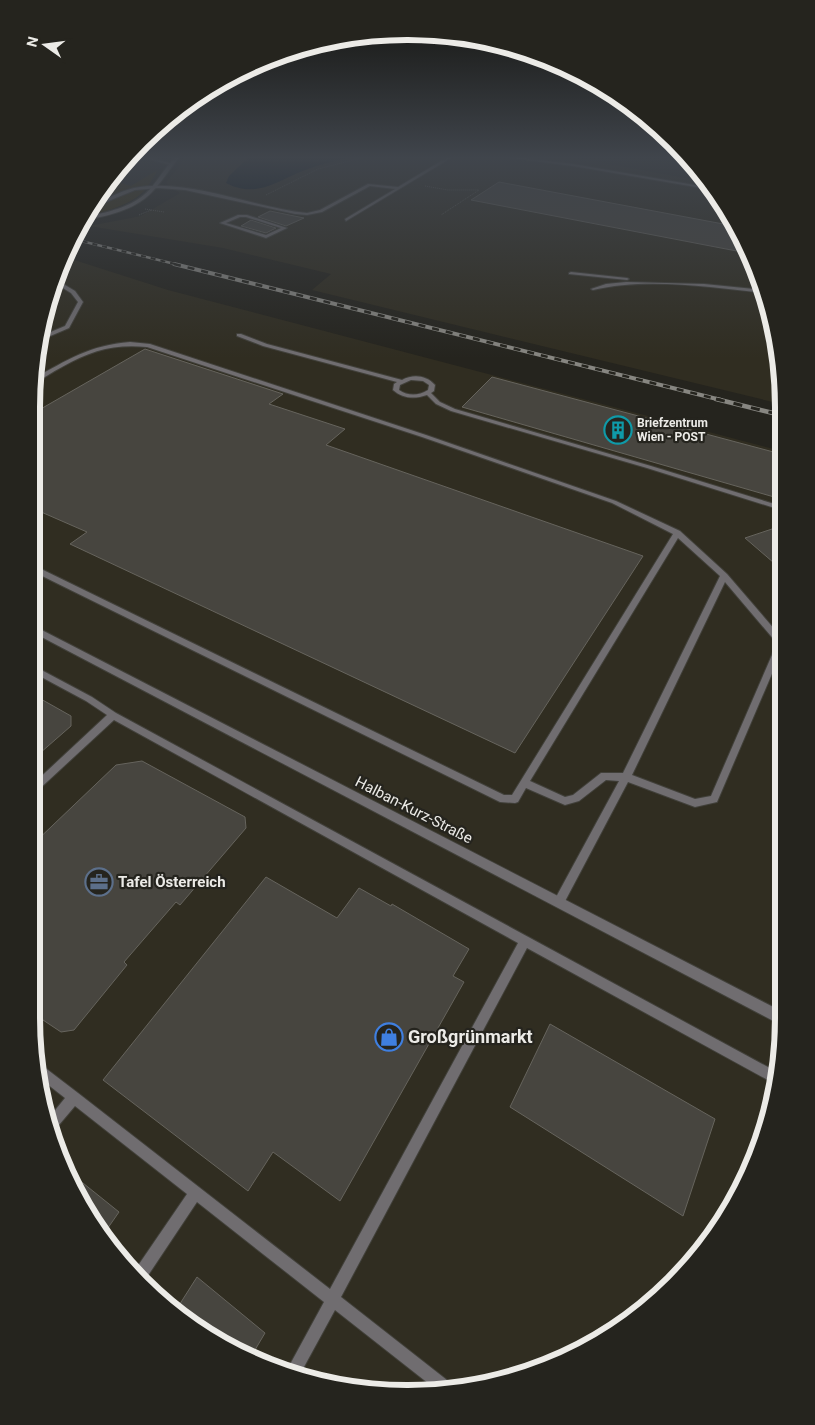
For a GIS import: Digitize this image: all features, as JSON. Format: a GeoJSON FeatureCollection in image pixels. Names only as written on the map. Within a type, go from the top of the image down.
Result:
{"type":"FeatureCollection","features":[{"type":"Feature","properties":{"kind":"street","name":"Halban-Kurz-Straße"},"geometry":{"type":"LineString","coordinates":[[40,632],[775,1015]]}},
{"type":"Feature","properties":{"kind":"lane"},"geometry":{"type":"LineString","coordinates":[[227,224],[266,237],[285,228],[274,224]]}},
{"type":"Feature","properties":{"kind":"lane"},"geometry":{"type":"LineString","coordinates":[[571,273],[662,284],[756,291]]}},
{"type":"Feature","properties":{"kind":"lane"},"geometry":{"type":"LineString","coordinates":[[593,289],[601,285],[610,284],[662,284]]}},
{"type":"Feature","properties":{"kind":"lane"},"geometry":{"type":"LineString","coordinates":[[47,335],[67,327],[81,302],[73,292],[62,285]]}},
{"type":"Feature","properties":{"kind":"lane"},"geometry":{"type":"LineString","coordinates":[[239,335],[265,345],[400,381],[410,378],[426,380],[432,385],[431,391],[417,396],[399,393],[395,387],[400,381]]}},
{"type":"Feature","properties":{"kind":"lane"},"geometry":{"type":"LineString","coordinates":[[42,377],[83,353],[108,344],[127,343],[148,346],[424,436],[614,502],[677,533],[724,576],[775,636]]}},
{"type":"Feature","properties":{"kind":"lane"},"geometry":{"type":"LineString","coordinates":[[428,393],[438,403],[453,410],[775,506]]}},
{"type":"Feature","properties":{"kind":"lane"},"geometry":{"type":"LineString","coordinates":[[40,572],[503,799],[515,799],[677,533]]}},
{"type":"Feature","properties":{"kind":"lane"},"geometry":{"type":"LineString","coordinates":[[559,902],[626,777],[724,576]]}},
{"type":"Feature","properties":{"kind":"lane"},"geometry":{"type":"LineString","coordinates":[[524,783],[565,801],[576,798],[604,776],[626,777],[695,803],[714,799],[775,657]]}},
{"type":"Feature","properties":{"kind":"lane"},"geometry":{"type":"LineString","coordinates":[[40,672],[89,698],[113,715],[770,1075]]}},
{"type":"Feature","properties":{"kind":"lane"},"geometry":{"type":"LineString","coordinates":[[40,783],[113,715]]}},
{"type":"Feature","properties":{"kind":"lane"},"geometry":{"type":"LineString","coordinates":[[296,1367],[526,941]]}},
{"type":"Feature","properties":{"kind":"lane"},"geometry":{"type":"LineString","coordinates":[[45,1075],[440,1383]]}},
{"type":"Feature","properties":{"kind":"lane"},"geometry":{"type":"LineString","coordinates":[[55,1120],[74,1098]]}},
{"type":"Feature","properties":{"kind":"lane"},"geometry":{"type":"LineString","coordinates":[[142,1271],[196,1193]]}},
{"type":"Feature","properties":{"kind":"shaded area"},"geometry":{"type":"Polygon","coordinates":[[[726,224],[747,267],[762,312],[772,360],[775,402],[312,290],[331,274],[223,248],[89,226],[726,224]]]}},
{"type":"Feature","properties":{"kind":"shaded area"},"geometry":{"type":"Polygon","coordinates":[[[72,259],[168,290],[775,449],[775,1018],[772,1065],[762,1113],[747,1158],[726,1201],[713,1222],[684,1260],[650,1294],[612,1323],[570,1347],[526,1365],[479,1378],[455,1382],[408,1385],[383,1384],[336,1378],[312,1372],[267,1357],[245,1347],[203,1323],[184,1309],[165,1294],[131,1260],[102,1222],[89,1201],[68,1158],[60,1136],[47,1089],[43,1065],[40,1018],[40,408],[43,360],[53,312],[72,259]]]}},
{"type":"Feature","properties":{"kind":"building"},"geometry":{"type":"Polygon","coordinates":[[[265,224],[276,228],[266,233],[241,226],[265,224]]]}},
{"type":"Feature","properties":{"kind":"building"},"geometry":{"type":"Polygon","coordinates":[[[599,224],[726,225],[740,252],[599,224]]]}},
{"type":"Feature","properties":{"kind":"building"},"geometry":{"type":"Polygon","coordinates":[[[145,349],[283,394],[269,404],[345,429],[326,445],[643,556],[515,753],[70,544],[87,532],[40,511],[40,409],[145,349]]]}},
{"type":"Feature","properties":{"kind":"building","name":"Briefzentrum Wien - POST"},"geometry":{"type":"Polygon","coordinates":[[[492,377],[775,452],[775,497],[462,407],[492,377]]]}},
{"type":"Feature","properties":{"kind":"building"},"geometry":{"type":"Polygon","coordinates":[[[775,528],[775,564],[745,538],[775,528]]]}},
{"type":"Feature","properties":{"kind":"building"},"geometry":{"type":"Polygon","coordinates":[[[40,699],[71,716],[71,726],[40,753],[40,699]]]}},
{"type":"Feature","properties":{"kind":"building"},"geometry":{"type":"Polygon","coordinates":[[[142,761],[245,817],[246,828],[180,905],[176,902],[124,962],[127,965],[74,1030],[61,1032],[40,1018],[40,837],[116,765],[142,761]]]}},
{"type":"Feature","properties":{"kind":"building"},"geometry":{"type":"Polygon","coordinates":[[[266,877],[337,918],[359,888],[391,906],[392,904],[469,949],[453,976],[464,982],[340,1201],[273,1152],[248,1191],[103,1080],[266,877]]]}},
{"type":"Feature","properties":{"kind":"building"},"geometry":{"type":"Polygon","coordinates":[[[550,1024],[715,1119],[683,1216],[510,1107],[550,1024]]]}},
{"type":"Feature","properties":{"kind":"building"},"geometry":{"type":"Polygon","coordinates":[[[77,1178],[119,1212],[107,1229],[77,1178]]]}},
{"type":"Feature","properties":{"kind":"building"},"geometry":{"type":"Polygon","coordinates":[[[197,1277],[265,1333],[254,1351],[224,1336],[179,1305],[197,1277]]]}},
{"type":"Feature","properties":{"kind":"railway"},"geometry":{"type":"LineString","coordinates":[[80,241],[179,265]]}},
{"type":"Feature","properties":{"kind":"railway"},"geometry":{"type":"LineString","coordinates":[[174,264],[721,400]]}},
{"type":"Feature","properties":{"kind":"railway"},"geometry":{"type":"LineString","coordinates":[[716,399],[775,414]]}},
{"type":"Feature","properties":{"kind":"place","name":"Briefzentrum Wien - POST"},"geometry":{"type":"Point","coordinates":[618,430]}},
{"type":"Feature","properties":{"kind":"place","name":"Tafel Österreich"},"geometry":{"type":"Point","coordinates":[99,882]}},
{"type":"Feature","properties":{"kind":"place","name":"Großgrünmarkt"},"geometry":{"type":"Point","coordinates":[389,1037]}}]}
